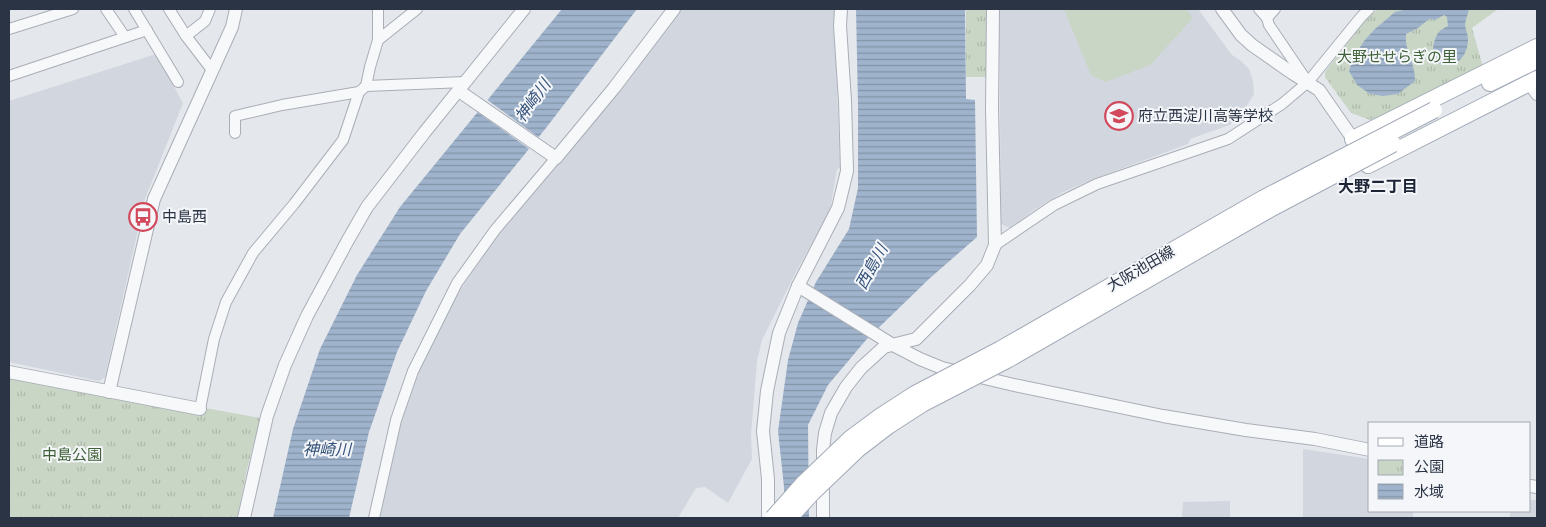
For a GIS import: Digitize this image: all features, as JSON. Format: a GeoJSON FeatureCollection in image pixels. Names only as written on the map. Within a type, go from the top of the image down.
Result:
{"type":"FeatureCollection","features":[{"type":"Feature","properties":{"kind":"main road"},"geometry":{"type":"LineString","coordinates":[[1535,83],[1368,165],[1353,139],[1537,47]]}},
{"type":"Feature","properties":{"kind":"main road","name":"大阪池田線"},"geometry":{"type":"LineString","coordinates":[[789,518],[858,449],[888,426],[922,404],[1007,360],[1436,115],[1537,60]]}},
{"type":"Feature","properties":{"kind":"main road","name":"大阪池田線"},"geometry":{"type":"LineString","coordinates":[[773,518],[803,484],[850,439],[915,394],[1001,350],[1264,198],[1436,115],[1535,83]]}},
{"type":"Feature","properties":{"kind":"street"},"geometry":{"type":"LineString","coordinates":[[9,29],[73,9]]}},
{"type":"Feature","properties":{"kind":"street"},"geometry":{"type":"LineString","coordinates":[[106,9],[125,37]]}},
{"type":"Feature","properties":{"kind":"street"},"geometry":{"type":"LineString","coordinates":[[134,9],[178,82]]}},
{"type":"Feature","properties":{"kind":"street"},"geometry":{"type":"LineString","coordinates":[[169,9],[186,36],[212,70]]}},
{"type":"Feature","properties":{"kind":"street"},"geometry":{"type":"LineString","coordinates":[[186,36],[205,21],[210,9]]}},
{"type":"Feature","properties":{"kind":"street"},"geometry":{"type":"LineString","coordinates":[[109,392],[154,199],[232,27],[236,9]]}},
{"type":"Feature","properties":{"kind":"street"},"geometry":{"type":"LineString","coordinates":[[9,372],[200,409],[214,339],[226,302],[253,253],[294,204],[343,140],[363,89],[378,40],[378,9]]}},
{"type":"Feature","properties":{"kind":"street"},"geometry":{"type":"LineString","coordinates":[[378,40],[417,9]]}},
{"type":"Feature","properties":{"kind":"street"},"geometry":{"type":"LineString","coordinates":[[244,518],[267,416],[285,365],[307,316],[367,207],[424,133],[464,89],[524,9]]}},
{"type":"Feature","properties":{"kind":"street"},"geometry":{"type":"LineString","coordinates":[[374,518],[396,420],[413,371],[457,283],[495,230],[553,156],[614,88],[674,9]]}},
{"type":"Feature","properties":{"kind":"street"},"geometry":{"type":"LineString","coordinates":[[768,518],[768,479],[763,431],[767,391],[779,333],[802,289],[838,208],[847,171],[846,101],[840,26],[841,9]]}},
{"type":"Feature","properties":{"kind":"street"},"geometry":{"type":"LineString","coordinates":[[823,518],[822,450],[831,413],[846,387],[884,347],[916,339],[970,285],[987,265],[995,245],[992,109],[993,9]]}},
{"type":"Feature","properties":{"kind":"street"},"geometry":{"type":"LineString","coordinates":[[1222,9],[1241,35],[1252,45],[1319,90],[1353,139]]}},
{"type":"Feature","properties":{"kind":"street"},"geometry":{"type":"LineString","coordinates":[[1259,9],[1267,18],[1269,25],[1308,82]]}},
{"type":"Feature","properties":{"kind":"street"},"geometry":{"type":"LineString","coordinates":[[1267,18],[1275,9]]}},
{"type":"Feature","properties":{"kind":"street"},"geometry":{"type":"LineString","coordinates":[[995,245],[1054,204],[1097,184],[1228,139],[1282,104],[1308,82],[1358,13],[1369,9]]}},
{"type":"Feature","properties":{"kind":"street"},"geometry":{"type":"LineString","coordinates":[[9,76],[146,30]]}},
{"type":"Feature","properties":{"kind":"street"},"geometry":{"type":"LineString","coordinates":[[235,134],[234,116],[363,89],[464,89],[553,156]]}},
{"type":"Feature","properties":{"kind":"street"},"geometry":{"type":"LineString","coordinates":[[802,289],[893,345],[942,368],[1163,416],[1315,439],[1368,450]]}},
{"type":"Feature","properties":{"kind":"shaded area"},"geometry":{"type":"Polygon","coordinates":[[[679,9],[834,9],[840,168],[837,169],[830,211],[796,272],[762,340],[757,361],[751,435],[752,459],[728,503],[705,487],[696,488],[678,518],[380,518],[392,457],[409,394],[430,345],[455,298],[489,247],[522,204],[679,9]]]}},
{"type":"Feature","properties":{"kind":"shaded area","name":"府立西淀川高等学校"},"geometry":{"type":"Polygon","coordinates":[[[999,9],[1198,9],[1232,55],[1249,69],[1253,81],[1254,94],[1246,107],[1230,125],[1190,139],[1188,144],[1063,192],[1010,228],[1001,224],[999,9]]]}},
{"type":"Feature","properties":{"kind":"shaded area"},"geometry":{"type":"Polygon","coordinates":[[[156,54],[183,103],[145,199],[105,377],[99,381],[9,362],[9,101],[156,54]]]}},
{"type":"Feature","properties":{"kind":"shaded area"},"geometry":{"type":"Polygon","coordinates":[[[1303,449],[1368,459],[1368,512],[1413,512],[1413,518],[1303,518],[1303,449]]]}},
{"type":"Feature","properties":{"kind":"shaded area"},"geometry":{"type":"Polygon","coordinates":[[[1531,500],[1537,500],[1537,518],[1510,518],[1510,512],[1531,512],[1531,500]]]}},
{"type":"Feature","properties":{"kind":"shaded area"},"geometry":{"type":"Polygon","coordinates":[[[1230,501],[1230,518],[1182,518],[1183,502],[1230,501]]]}},
{"type":"Feature","properties":{"kind":"green space"},"geometry":{"type":"Polygon","coordinates":[[[966,9],[989,9],[990,77],[966,77],[966,9]]]}},
{"type":"Feature","properties":{"kind":"green space"},"geometry":{"type":"Polygon","coordinates":[[[1064,9],[1186,9],[1193,18],[1150,65],[1106,82],[1091,75],[1064,9]]]}},
{"type":"Feature","properties":{"kind":"green space","name":"大野せせらぎの里"},"geometry":{"type":"Polygon","coordinates":[[[1378,9],[1498,9],[1472,28],[1483,67],[1404,107],[1370,120],[1351,113],[1325,77],[1325,72],[1364,22],[1378,9]]]}},
{"type":"Feature","properties":{"kind":"green space","name":"中島公園"},"geometry":{"type":"Polygon","coordinates":[[[9,378],[204,415],[205,408],[260,418],[237,518],[9,518],[9,378]]]}},
{"type":"Feature","properties":{"kind":"water","name":"神崎川"},"geometry":{"type":"Polygon","coordinates":[[[562,9],[637,9],[546,128],[460,234],[426,291],[397,352],[369,432],[349,518],[273,518],[293,429],[320,349],[357,275],[400,207],[562,9]]]}},
{"type":"Feature","properties":{"kind":"water","name":"西島川"},"geometry":{"type":"Polygon","coordinates":[[[856,9],[965,9],[966,99],[975,100],[977,237],[929,279],[866,340],[828,385],[808,425],[809,518],[785,518],[778,431],[788,360],[798,323],[816,282],[849,229],[858,188],[856,9]]]}},
{"type":"Feature","properties":{"kind":"water"},"geometry":{"type":"Polygon","coordinates":[[[1408,9],[1469,9],[1465,24],[1468,39],[1466,51],[1456,63],[1439,64],[1433,50],[1435,38],[1442,29],[1448,26],[1447,17],[1444,15],[1435,20],[1429,19],[1418,28],[1406,34],[1415,81],[1398,94],[1383,96],[1370,94],[1357,85],[1349,71],[1352,60],[1364,41],[1375,29],[1395,12],[1408,9]]]}},
{"type":"Feature","properties":{"kind":"pier"},"geometry":{"type":"Polygon","coordinates":[[[486,99],[541,139],[532,151],[476,111],[486,99]]]}},
{"type":"Feature","properties":{"kind":"place","name":"府立西淀川高等学校"},"geometry":{"type":"Point","coordinates":[1119,116]}},
{"type":"Feature","properties":{"kind":"place","name":"中島西"},"geometry":{"type":"Point","coordinates":[143,217]}},
{"type":"Feature","properties":{"kind":"district","name":"大野二丁目"},"geometry":{"type":"Point","coordinates":[1378,187]}}]}
